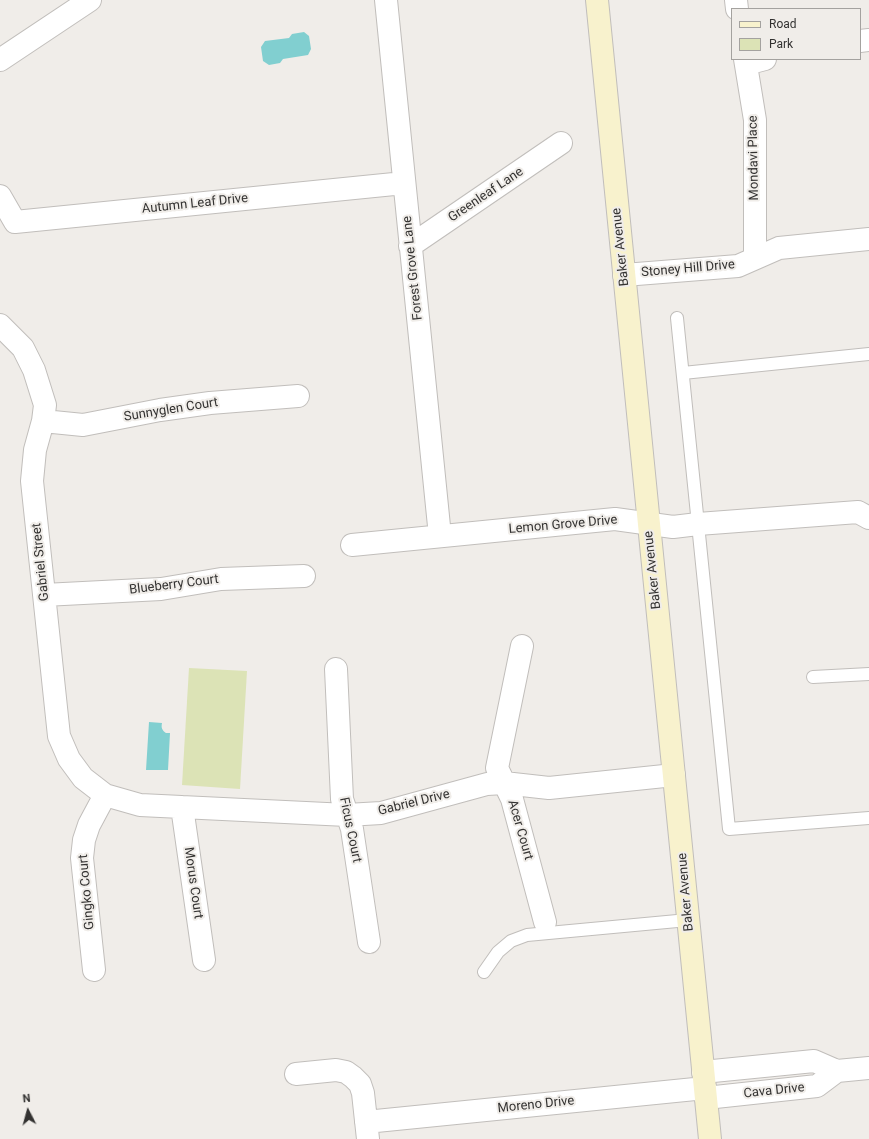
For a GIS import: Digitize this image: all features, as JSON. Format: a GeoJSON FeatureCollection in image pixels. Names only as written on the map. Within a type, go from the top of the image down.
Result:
{"type":"FeatureCollection","features":[{"type":"Feature","properties":{"kind":"street"},"geometry":{"type":"LineString","coordinates":[[0,60],[90,0]]}},
{"type":"Feature","properties":{"kind":"street","name":"Forest Grove Lane"},"geometry":{"type":"LineString","coordinates":[[386,0],[440,536]]}},
{"type":"Feature","properties":{"kind":"street","name":"Baker Avenue"},"geometry":{"type":"LineString","coordinates":[[597,0],[710,1139]]}},
{"type":"Feature","properties":{"kind":"street","name":"Mondavi Place"},"geometry":{"type":"LineString","coordinates":[[752,61],[756,120],[755,258]]}},
{"type":"Feature","properties":{"kind":"street","name":"Greenleaf Lane"},"geometry":{"type":"LineString","coordinates":[[410,246],[561,143]]}},
{"type":"Feature","properties":{"kind":"street","name":"Autumn Leaf Drive"},"geometry":{"type":"LineString","coordinates":[[0,196],[15,222],[404,182]]}},
{"type":"Feature","properties":{"kind":"street","name":"Stoney Hill Drive"},"geometry":{"type":"LineString","coordinates":[[624,275],[738,266],[779,248],[869,239]]}},
{"type":"Feature","properties":{"kind":"street","name":"Gabriel Street"},"geometry":{"type":"LineString","coordinates":[[0,325],[23,348],[34,370],[45,405],[44,421],[35,450],[32,481],[59,736],[69,759],[83,778],[105,795]]}},
{"type":"Feature","properties":{"kind":"street","name":"Sunnyglen Court"},"geometry":{"type":"LineString","coordinates":[[44,421],[83,425],[160,410],[210,403],[298,396]]}},
{"type":"Feature","properties":{"kind":"street","name":"Lemon Grove Drive"},"geometry":{"type":"LineString","coordinates":[[352,545],[616,519],[673,527],[858,512],[869,518]]}},
{"type":"Feature","properties":{"kind":"street","name":"Blueberry Court"},"geometry":{"type":"LineString","coordinates":[[44,595],[161,589],[221,579],[304,576]]}},
{"type":"Feature","properties":{"kind":"street","name":"Acer Court"},"geometry":{"type":"LineString","coordinates":[[522,646],[497,768],[512,799],[545,922]]}},
{"type":"Feature","properties":{"kind":"street","name":"Ficus Court"},"geometry":{"type":"LineString","coordinates":[[336,669],[342,799],[352,829],[369,942]]}},
{"type":"Feature","properties":{"kind":"street","name":"Gabriel Drive"},"geometry":{"type":"LineString","coordinates":[[105,795],[140,805],[347,815],[381,813],[487,784],[504,783],[549,788],[674,775]]}},
{"type":"Feature","properties":{"kind":"street","name":"Gingko Court"},"geometry":{"type":"LineString","coordinates":[[94,970],[82,858],[84,840],[89,825],[105,795]]}},
{"type":"Feature","properties":{"kind":"street","name":"Morus Court"},"geometry":{"type":"LineString","coordinates":[[182,807],[204,960]]}},
{"type":"Feature","properties":{"kind":"street","name":"Cava Drive"},"geometry":{"type":"LineString","coordinates":[[705,1086],[814,1061],[838,1071],[869,1068]]}},
{"type":"Feature","properties":{"kind":"street"},"geometry":{"type":"LineString","coordinates":[[296,1074],[336,1070],[346,1072],[354,1077],[360,1084],[363,1093],[367,1131]]}},
{"type":"Feature","properties":{"kind":"street","name":"Moreno Drive"},"geometry":{"type":"LineString","coordinates":[[367,1131],[705,1086]]}},
{"type":"Feature","properties":{"kind":"lane"},"geometry":{"type":"LineString","coordinates":[[677,318],[729,829],[869,818]]}},
{"type":"Feature","properties":{"kind":"lane"},"geometry":{"type":"LineString","coordinates":[[683,372],[869,354]]}},
{"type":"Feature","properties":{"kind":"lane"},"geometry":{"type":"LineString","coordinates":[[813,677],[869,674]]}},
{"type":"Feature","properties":{"kind":"lane"},"geometry":{"type":"LineString","coordinates":[[484,972],[498,952],[511,941],[527,935],[688,920]]}},
{"type":"Feature","properties":{"kind":"green space"},"geometry":{"type":"Polygon","coordinates":[[[189,668],[247,671],[240,789],[182,785],[189,668]]]}},
{"type":"Feature","properties":{"kind":"water"},"geometry":{"type":"Polygon","coordinates":[[[304,32],[309,36],[311,49],[308,55],[283,59],[280,63],[269,65],[263,61],[261,47],[265,41],[289,38],[292,34],[304,32]]]}},
{"type":"Feature","properties":{"kind":"water"},"geometry":{"type":"Polygon","coordinates":[[[149,722],[162,723],[163,730],[166,733],[170,733],[168,770],[146,770],[149,722]]]}}]}
